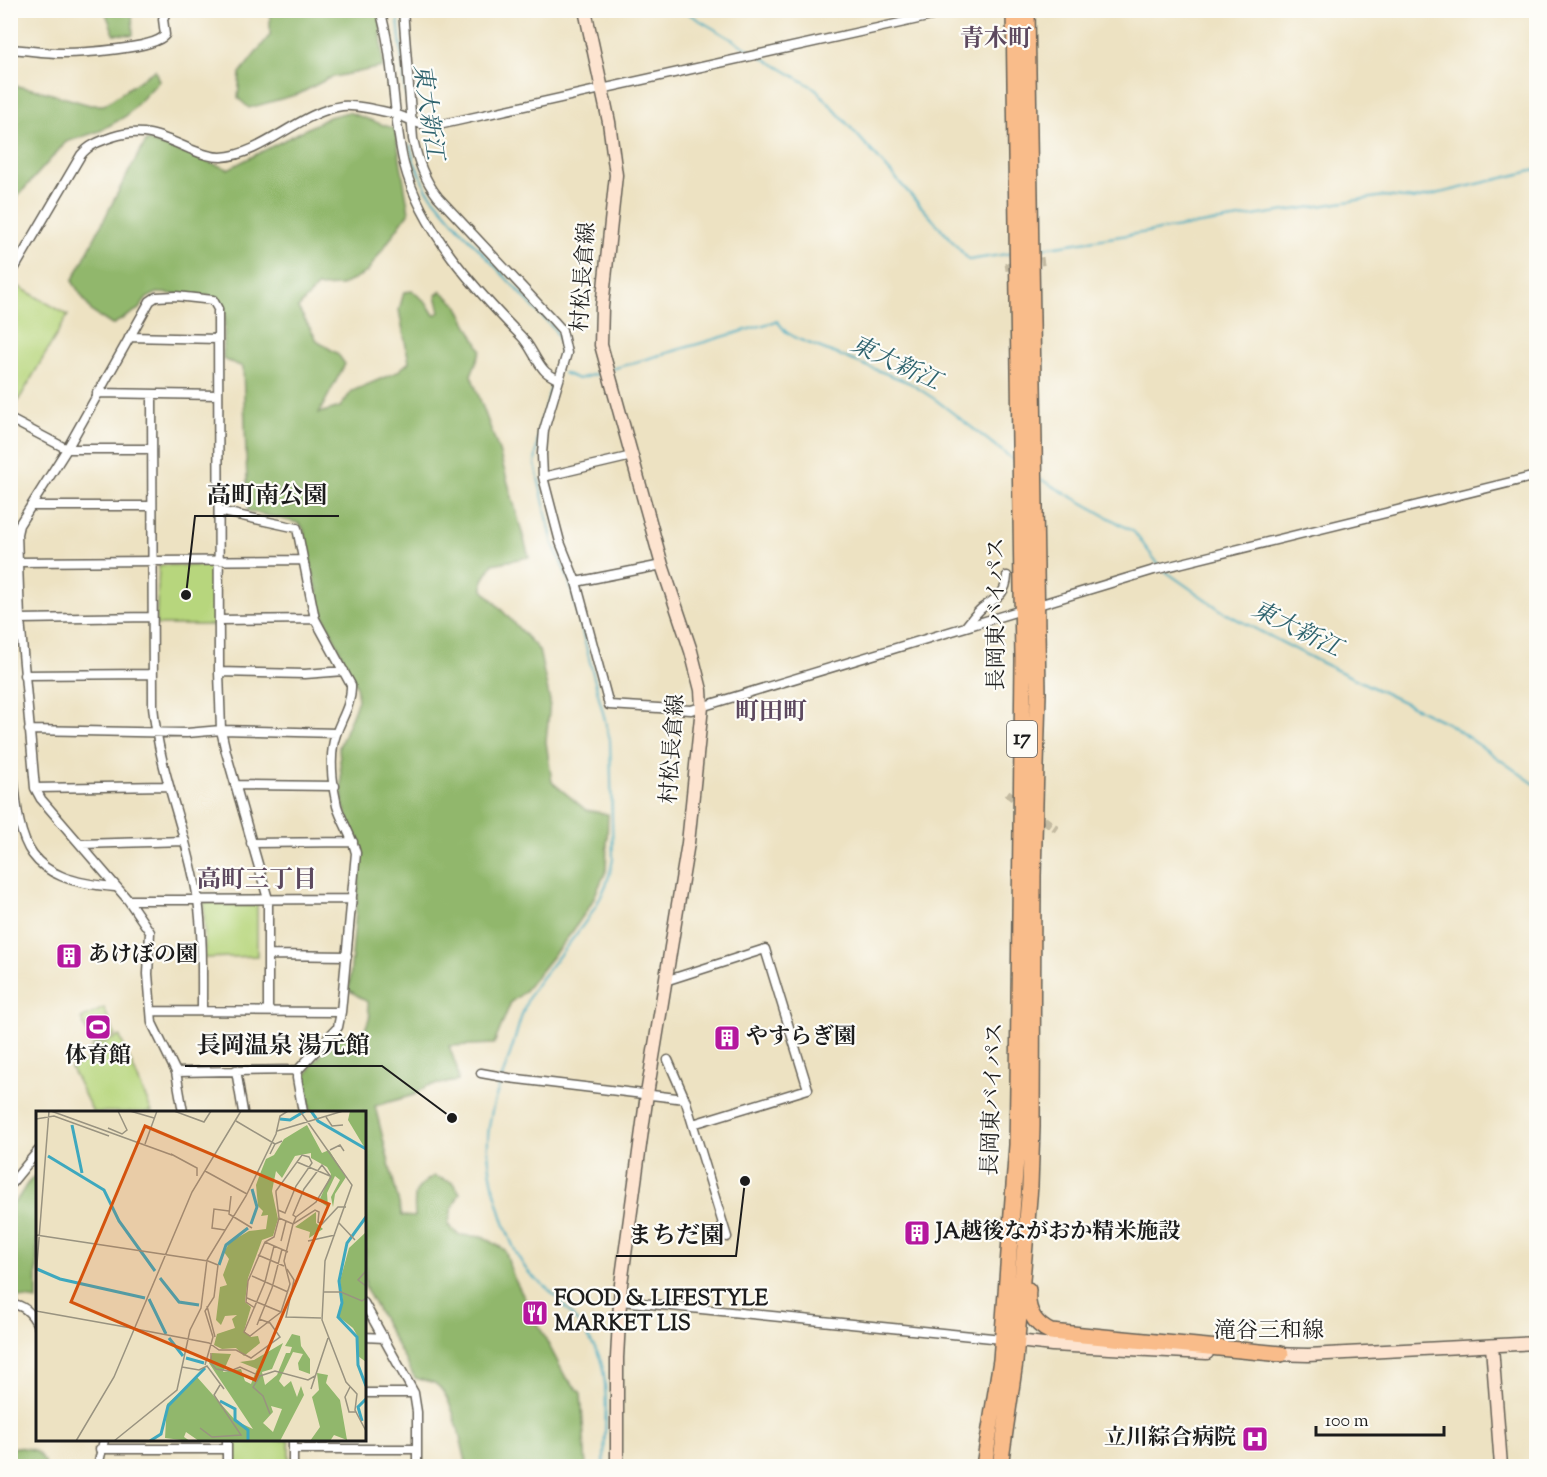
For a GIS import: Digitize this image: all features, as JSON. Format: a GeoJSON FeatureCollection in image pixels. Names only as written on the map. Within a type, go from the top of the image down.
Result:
{"type":"FeatureCollection","features":[{"type":"Feature","properties":{"kind":"highway","name":"長岡東バイパス"},"geometry":{"type":"LineString","coordinates":[[984,1467],[1001,1360],[1009,1340],[1030,1186],[1033,876],[1038,693],[1030,608],[1014,10]]}},
{"type":"Feature","properties":{"kind":"highway","name":"長岡東バイパス"},"geometry":{"type":"LineString","coordinates":[[1000,1467],[1015,1362],[1009,1340],[1017,1145],[1030,608],[1027,10]]}},
{"type":"Feature","properties":{"kind":"highway"},"geometry":{"type":"LineString","coordinates":[[1030,1186],[1032,1253],[1027,1299],[1033,1319],[1041,1326],[1051,1332],[1062,1334],[1119,1337],[1281,1354]]}},
{"type":"Feature","properties":{"kind":"main road","name":"村松長倉線"},"geometry":{"type":"LineString","coordinates":[[585,10],[612,140],[616,175],[602,307],[601,345],[662,565],[691,651],[701,690],[702,706],[688,843],[647,1094],[626,1248],[616,1358],[617,1467]]}},
{"type":"Feature","properties":{"kind":"main road","name":"滝谷三和線"},"geometry":{"type":"LineString","coordinates":[[1009,1340],[1170,1353],[1308,1355],[1536,1343]]}},
{"type":"Feature","properties":{"kind":"main road"},"geometry":{"type":"LineString","coordinates":[[1492,1346],[1501,1467]]}},
{"type":"Feature","properties":{"kind":"street"},"geometry":{"type":"LineString","coordinates":[[10,50],[81,53],[144,45],[162,39],[165,35],[163,19],[167,10]]}},
{"type":"Feature","properties":{"kind":"street"},"geometry":{"type":"LineString","coordinates":[[380,10],[404,164],[420,206],[464,275],[528,343],[545,371],[559,380]]}},
{"type":"Feature","properties":{"kind":"street"},"geometry":{"type":"LineString","coordinates":[[402,10],[416,154],[430,187],[562,330],[567,353],[544,430],[543,477],[560,542],[576,582],[609,705],[691,710],[1154,570],[1536,476]]}},
{"type":"Feature","properties":{"kind":"street"},"geometry":{"type":"LineString","coordinates":[[10,276],[76,162],[87,148],[126,133],[148,133],[204,155],[226,156],[244,151],[342,105],[397,115],[413,123],[434,126],[959,10]]}},
{"type":"Feature","properties":{"kind":"street"},"geometry":{"type":"LineString","coordinates":[[183,1111],[176,1072],[152,1023],[148,974],[150,932],[128,900],[41,799],[35,788],[20,619],[17,534],[19,525],[67,449],[150,301],[156,297],[176,296],[213,300],[218,309],[221,730],[268,899],[268,1011]]}},
{"type":"Feature","properties":{"kind":"street"},"geometry":{"type":"LineString","coordinates":[[129,338],[218,339]]}},
{"type":"Feature","properties":{"kind":"street"},"geometry":{"type":"LineString","coordinates":[[97,393],[218,395]]}},
{"type":"Feature","properties":{"kind":"street"},"geometry":{"type":"LineString","coordinates":[[152,394],[151,617],[155,732],[185,841],[198,900],[202,960],[202,1011]]}},
{"type":"Feature","properties":{"kind":"street"},"geometry":{"type":"LineString","coordinates":[[10,419],[67,449],[152,449]]}},
{"type":"Feature","properties":{"kind":"street"},"geometry":{"type":"LineString","coordinates":[[543,477],[632,456]]}},
{"type":"Feature","properties":{"kind":"street"},"geometry":{"type":"LineString","coordinates":[[31,506],[152,507]]}},
{"type":"Feature","properties":{"kind":"street"},"geometry":{"type":"LineString","coordinates":[[219,511],[297,528],[315,619],[351,685],[352,696],[349,708],[336,733],[332,748],[338,806],[354,842],[356,853],[341,1012],[338,1027],[298,1070],[297,1078],[303,1111]]}},
{"type":"Feature","properties":{"kind":"street"},"geometry":{"type":"LineString","coordinates":[[18,562],[303,560]]}},
{"type":"Feature","properties":{"kind":"street"},"geometry":{"type":"LineString","coordinates":[[576,582],[662,565]]}},
{"type":"Feature","properties":{"kind":"street"},"geometry":{"type":"LineString","coordinates":[[966,626],[982,609],[999,598],[1006,587],[1007,576]]}},
{"type":"Feature","properties":{"kind":"street"},"geometry":{"type":"LineString","coordinates":[[20,619],[151,617]]}},
{"type":"Feature","properties":{"kind":"street"},"geometry":{"type":"LineString","coordinates":[[219,620],[315,619]]}},
{"type":"Feature","properties":{"kind":"street"},"geometry":{"type":"LineString","coordinates":[[219,672],[305,674],[344,671]]}},
{"type":"Feature","properties":{"kind":"street"},"geometry":{"type":"LineString","coordinates":[[24,675],[152,674]]}},
{"type":"Feature","properties":{"kind":"street"},"geometry":{"type":"LineString","coordinates":[[29,730],[188,733],[221,730],[336,733]]}},
{"type":"Feature","properties":{"kind":"street"},"geometry":{"type":"LineString","coordinates":[[10,747],[22,834],[37,861],[59,876],[91,885],[115,887]]}},
{"type":"Feature","properties":{"kind":"street"},"geometry":{"type":"LineString","coordinates":[[235,785],[335,786]]}},
{"type":"Feature","properties":{"kind":"street"},"geometry":{"type":"LineString","coordinates":[[35,788],[168,786]]}},
{"type":"Feature","properties":{"kind":"street"},"geometry":{"type":"LineString","coordinates":[[81,844],[185,841]]}},
{"type":"Feature","properties":{"kind":"street"},"geometry":{"type":"LineString","coordinates":[[251,843],[354,842]]}},
{"type":"Feature","properties":{"kind":"street"},"geometry":{"type":"LineString","coordinates":[[128,900],[352,899]]}},
{"type":"Feature","properties":{"kind":"street"},"geometry":{"type":"LineString","coordinates":[[665,981],[765,949],[808,1089],[693,1124]]}},
{"type":"Feature","properties":{"kind":"street"},"geometry":{"type":"LineString","coordinates":[[268,955],[347,956]]}},
{"type":"Feature","properties":{"kind":"street"},"geometry":{"type":"LineString","coordinates":[[151,1011],[341,1012]]}},
{"type":"Feature","properties":{"kind":"street"},"geometry":{"type":"LineString","coordinates":[[668,1060],[693,1124],[727,1237]]}},
{"type":"Feature","properties":{"kind":"street"},"geometry":{"type":"LineString","coordinates":[[236,1070],[243,1111]]}},
{"type":"Feature","properties":{"kind":"street"},"geometry":{"type":"LineString","coordinates":[[176,1072],[298,1070]]}},
{"type":"Feature","properties":{"kind":"street"},"geometry":{"type":"LineString","coordinates":[[481,1073],[685,1100]]}},
{"type":"Feature","properties":{"kind":"street"},"geometry":{"type":"LineString","coordinates":[[10,1185],[36,1153]]}},
{"type":"Feature","properties":{"kind":"street"},"geometry":{"type":"LineString","coordinates":[[621,1301],[1009,1340]]}},
{"type":"Feature","properties":{"kind":"street"},"geometry":{"type":"LineString","coordinates":[[10,1304],[16,1304],[29,1311],[36,1323]]}},
{"type":"Feature","properties":{"kind":"street"},"geometry":{"type":"LineString","coordinates":[[366,1307],[414,1393],[417,1412],[417,1467]]}},
{"type":"Feature","properties":{"kind":"street"},"geometry":{"type":"LineString","coordinates":[[366,1337],[384,1338]]}},
{"type":"Feature","properties":{"kind":"street"},"geometry":{"type":"LineString","coordinates":[[366,1393],[414,1393]]}},
{"type":"Feature","properties":{"kind":"street"},"geometry":{"type":"LineString","coordinates":[[98,1467],[100,1449],[104,1441]]}},
{"type":"Feature","properties":{"kind":"street"},"geometry":{"type":"LineString","coordinates":[[100,1449],[227,1444],[227,1467]]}},
{"type":"Feature","properties":{"kind":"street"},"geometry":{"type":"LineString","coordinates":[[293,1467],[293,1444],[417,1449]]}},
{"type":"Feature","properties":{"kind":"green space"},"geometry":{"type":"Polygon","coordinates":[[[105,11],[132,11],[133,35],[114,34],[105,11]]]}},
{"type":"Feature","properties":{"kind":"green space"},"geometry":{"type":"Polygon","coordinates":[[[267,11],[380,11],[383,67],[329,78],[299,94],[249,108],[238,98],[240,73],[270,35],[270,17],[267,11]]]}},
{"type":"Feature","properties":{"kind":"green space"},"geometry":{"type":"Polygon","coordinates":[[[155,70],[159,81],[126,116],[100,131],[66,142],[18,196],[11,214],[11,81],[16,86],[90,105],[104,105],[155,70]]]}},
{"type":"Feature","properties":{"kind":"green space"},"geometry":{"type":"Polygon","coordinates":[[[348,112],[395,129],[409,212],[367,272],[341,286],[317,287],[298,308],[318,342],[337,353],[345,364],[319,413],[340,407],[352,391],[397,372],[409,362],[399,310],[404,292],[412,291],[426,302],[434,315],[440,312],[436,295],[441,291],[457,305],[481,350],[471,375],[499,451],[529,557],[493,564],[483,580],[483,590],[539,650],[550,701],[546,742],[552,782],[586,810],[608,814],[606,871],[591,904],[572,932],[523,993],[511,1002],[494,1044],[449,1046],[457,1068],[458,1081],[427,1086],[414,1095],[375,1106],[402,1216],[415,1217],[416,1193],[434,1176],[454,1183],[460,1193],[452,1209],[448,1225],[459,1235],[484,1237],[505,1250],[513,1276],[565,1376],[581,1393],[586,1466],[467,1466],[456,1421],[441,1389],[434,1383],[415,1378],[366,1289],[366,1111],[310,1111],[306,1076],[314,1062],[342,1034],[363,1035],[370,1016],[367,1002],[349,990],[361,856],[343,805],[339,747],[358,700],[356,685],[322,612],[303,528],[298,523],[248,511],[243,367],[223,359],[225,312],[218,300],[208,296],[157,293],[147,298],[139,309],[112,325],[92,312],[72,281],[147,140],[228,169],[329,117],[348,112]]]}},
{"type":"Feature","properties":{"kind":"green space"},"geometry":{"type":"Polygon","coordinates":[[[14,284],[68,315],[13,410],[10,409],[10,291],[14,284]]]}},
{"type":"Feature","properties":{"kind":"green space"},"geometry":{"type":"Polygon","coordinates":[[[159,565],[213,566],[214,625],[156,625],[159,565]]]}},
{"type":"Feature","properties":{"kind":"green space"},"geometry":{"type":"Polygon","coordinates":[[[204,902],[257,902],[257,956],[205,958],[204,902]]]}},
{"type":"Feature","properties":{"kind":"green space","name":"体育館"},"geometry":{"type":"Polygon","coordinates":[[[104,1008],[115,1035],[93,1045],[81,1019],[104,1008]]]}},
{"type":"Feature","properties":{"kind":"green space"},"geometry":{"type":"Polygon","coordinates":[[[120,1036],[152,1111],[92,1111],[71,1068],[95,1057],[91,1048],[120,1036]]]}},
{"type":"Feature","properties":{"kind":"green space"},"geometry":{"type":"Polygon","coordinates":[[[36,1176],[36,1300],[10,1296],[11,1205],[36,1176]]]}},
{"type":"Feature","properties":{"kind":"green space"},"geometry":{"type":"Polygon","coordinates":[[[231,1441],[289,1441],[289,1466],[230,1466],[231,1441]]]}},
{"type":"Feature","properties":{"kind":"green space"},"geometry":{"type":"Polygon","coordinates":[[[16,1447],[35,1451],[41,1456],[46,1466],[11,1466],[11,1449],[16,1447]]]}},
{"type":"Feature","properties":{"kind":"waterway","name":"東大新江"},"geometry":{"type":"LineString","coordinates":[[397,10],[406,97]]}},
{"type":"Feature","properties":{"kind":"waterway"},"geometry":{"type":"LineString","coordinates":[[682,10],[755,53]]}},
{"type":"Feature","properties":{"kind":"waterway"},"geometry":{"type":"LineString","coordinates":[[762,57],[816,89],[969,260],[1013,253]]}},
{"type":"Feature","properties":{"kind":"waterway","name":"東大新江"},"geometry":{"type":"LineString","coordinates":[[410,145],[414,162],[427,190],[461,230],[555,330],[560,347],[555,374]]}},
{"type":"Feature","properties":{"kind":"waterway"},"geometry":{"type":"LineString","coordinates":[[1036,249],[1384,196],[1415,199],[1536,170]]}},
{"type":"Feature","properties":{"kind":"waterway","name":"東大新江"},"geometry":{"type":"LineString","coordinates":[[612,369],[777,321],[786,332],[798,339],[910,383],[936,400],[1015,461]]}},
{"type":"Feature","properties":{"kind":"waterway","name":"東大新江"},"geometry":{"type":"LineString","coordinates":[[564,373],[578,379],[604,372]]}},
{"type":"Feature","properties":{"kind":"waterway"},"geometry":{"type":"LineString","coordinates":[[553,380],[539,429],[535,464],[553,544],[569,580],[610,740],[613,859],[609,877],[593,911],[536,985],[528,999],[492,1111],[488,1149],[496,1197],[515,1250],[531,1275],[550,1291],[571,1315],[592,1342],[600,1358],[606,1397],[604,1466]]}},
{"type":"Feature","properties":{"kind":"waterway","name":"東大新江"},"geometry":{"type":"LineString","coordinates":[[1042,480],[1134,532],[1159,565]]}},
{"type":"Feature","properties":{"kind":"waterway","name":"東大新江"},"geometry":{"type":"LineString","coordinates":[[1165,571],[1225,613],[1449,724],[1536,785]]}},
{"type":"Feature","properties":{"kind":"tunnel"},"geometry":{"type":"LineString","coordinates":[[1005,267],[1044,261]]}},
{"type":"Feature","properties":{"kind":"tunnel"},"geometry":{"type":"LineString","coordinates":[[1007,793],[1021,804]]}},
{"type":"Feature","properties":{"kind":"tunnel"},"geometry":{"type":"LineString","coordinates":[[1034,813],[1057,829]]}},
{"type":"Feature","properties":{"kind":"place","name":"高町南公園"},"geometry":{"type":"Point","coordinates":[186,595]}},
{"type":"Feature","properties":{"kind":"place","name":"あけぼの園"},"geometry":{"type":"Point","coordinates":[69,956]}},
{"type":"Feature","properties":{"kind":"place","name":"体育館"},"geometry":{"type":"Point","coordinates":[98,1027]}},
{"type":"Feature","properties":{"kind":"place","name":"やすらぎ園"},"geometry":{"type":"Point","coordinates":[727,1038]}},
{"type":"Feature","properties":{"kind":"place","name":"長岡温泉 湯元館"},"geometry":{"type":"Point","coordinates":[452,1118]}},
{"type":"Feature","properties":{"kind":"place","name":"まちだ園"},"geometry":{"type":"Point","coordinates":[745,1181]}},
{"type":"Feature","properties":{"kind":"place","name":"JA越後ながおか精米施設"},"geometry":{"type":"Point","coordinates":[917,1233]}},
{"type":"Feature","properties":{"kind":"place","name":"FOOD & LIFESTYLE MARKET LIS"},"geometry":{"type":"Point","coordinates":[535,1313]}},
{"type":"Feature","properties":{"kind":"place","name":"立川綜合病院"},"geometry":{"type":"Point","coordinates":[1255,1439]}},
{"type":"Feature","properties":{"kind":"district","name":"青木町"},"geometry":{"type":"Point","coordinates":[996,40]}},
{"type":"Feature","properties":{"kind":"district","name":"町田町"},"geometry":{"type":"Point","coordinates":[771,713]}},
{"type":"Feature","properties":{"kind":"district","name":"高町三丁目"},"geometry":{"type":"Point","coordinates":[257,881]}}]}
